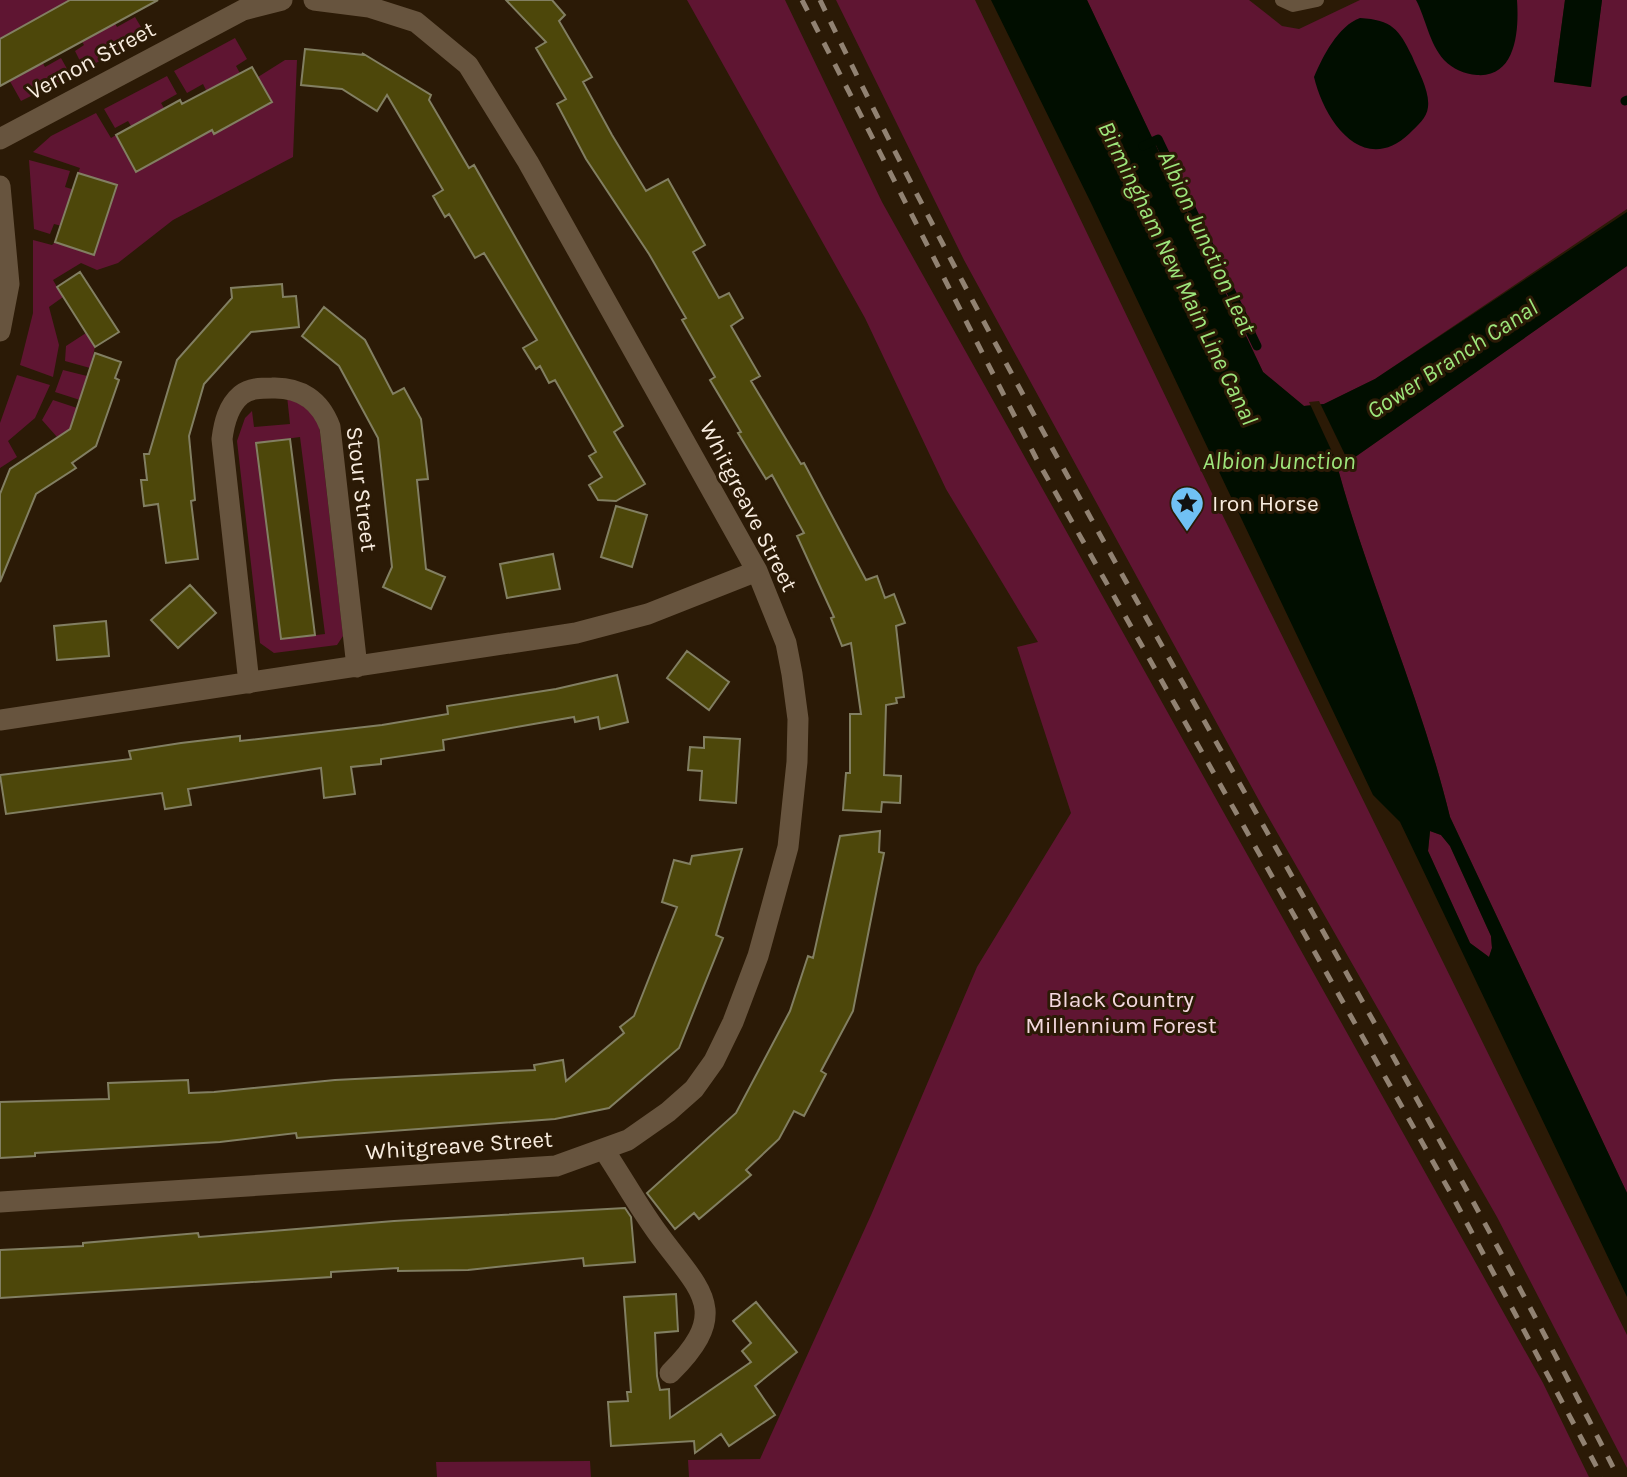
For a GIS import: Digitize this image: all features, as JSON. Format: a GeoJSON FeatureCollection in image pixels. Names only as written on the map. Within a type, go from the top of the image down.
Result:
{"type":"FeatureCollection","features":[{"type":"Feature","properties":{"kind":"street","name":"Vernon Street"},"geometry":{"type":"LineString","coordinates":[[0,139],[243,10],[282,0]]}},
{"type":"Feature","properties":{"kind":"street","name":"Whitgreave Street"},"geometry":{"type":"LineString","coordinates":[[0,1202],[556,1166],[628,1140],[668,1112],[694,1089],[714,1061],[733,1022],[758,956],[784,859],[797,762],[798,719],[786,643],[757,571],[554,208],[468,65],[416,22],[369,7],[314,0]]}},
{"type":"Feature","properties":{"kind":"street"},"geometry":{"type":"LineString","coordinates":[[0,186],[9,284],[0,331]]}},
{"type":"Feature","properties":{"kind":"street","name":"Stour Street"},"geometry":{"type":"LineString","coordinates":[[249,683],[222,439],[224,425],[234,404],[242,395],[258,388],[290,387],[300,391],[321,408],[330,426],[357,667]]}},
{"type":"Feature","properties":{"kind":"street"},"geometry":{"type":"LineString","coordinates":[[0,720],[576,633],[648,614],[757,571]]}},
{"type":"Feature","properties":{"kind":"street"},"geometry":{"type":"LineString","coordinates":[[604,1150],[643,1212],[701,1289],[704,1313],[702,1331],[694,1349],[670,1373]]}},
{"type":"Feature","properties":{"kind":"lane"},"geometry":{"type":"LineString","coordinates":[[1282,0],[1293,5],[1317,0]]}},
{"type":"Feature","properties":{"kind":"green space"},"geometry":{"type":"Polygon","coordinates":[[[0,0],[70,0],[66,50],[58,54],[35,20],[0,39],[0,0]]]}},
{"type":"Feature","properties":{"kind":"green space","name":"Black Country Millennium Forest"},"geometry":{"type":"Polygon","coordinates":[[[687,0],[785,0],[882,202],[1543,1383],[1589,1477],[689,1477],[688,1460],[760,1459],[872,1213],[977,967],[1071,813],[1017,647],[1038,642],[946,489],[865,318],[687,0]]]}},
{"type":"Feature","properties":{"kind":"green space"},"geometry":{"type":"Polygon","coordinates":[[[836,0],[975,0],[1221,512],[1627,1335],[1627,1468],[1497,1217],[1262,806],[964,260],[836,0]]]}},
{"type":"Feature","properties":{"kind":"green space"},"geometry":{"type":"Polygon","coordinates":[[[1087,0],[1249,0],[1282,26],[1299,29],[1360,0],[1565,0],[1554,82],[1590,87],[1602,0],[1627,0],[1627,209],[1375,379],[1324,404],[1304,406],[1263,372],[1087,0]]]}},
{"type":"Feature","properties":{"kind":"green space"},"geometry":{"type":"Polygon","coordinates":[[[135,17],[147,37],[84,69],[75,51],[84,45],[79,36],[112,18],[117,27],[135,17]]]}},
{"type":"Feature","properties":{"kind":"green space"},"geometry":{"type":"Polygon","coordinates":[[[235,38],[247,59],[236,66],[242,77],[209,96],[203,84],[187,93],[174,71],[235,38]]]}},
{"type":"Feature","properties":{"kind":"green space"},"geometry":{"type":"Polygon","coordinates":[[[40,58],[45,67],[61,58],[71,76],[21,101],[7,76],[40,58]]]}},
{"type":"Feature","properties":{"kind":"green space"},"geometry":{"type":"Polygon","coordinates":[[[285,60],[297,60],[293,157],[173,220],[118,263],[97,270],[81,263],[53,280],[63,297],[49,307],[59,345],[53,377],[20,365],[33,313],[33,240],[52,245],[55,242],[67,246],[68,243],[95,251],[116,190],[78,173],[80,168],[33,152],[51,136],[96,113],[111,138],[116,135],[122,146],[200,109],[214,134],[258,77],[285,60]]]}},
{"type":"Feature","properties":{"kind":"green space"},"geometry":{"type":"Polygon","coordinates":[[[167,76],[177,94],[161,103],[167,113],[134,131],[128,121],[115,128],[104,109],[167,76]]]}},
{"type":"Feature","properties":{"kind":"green space"},"geometry":{"type":"Polygon","coordinates":[[[29,160],[70,171],[65,187],[78,191],[66,227],[54,224],[50,234],[34,229],[29,160]]]}},
{"type":"Feature","properties":{"kind":"green space"},"geometry":{"type":"Polygon","coordinates":[[[1627,266],[1627,1193],[1450,817],[1425,729],[1338,469],[1627,266]]]}},
{"type":"Feature","properties":{"kind":"green space"},"geometry":{"type":"Polygon","coordinates":[[[86,333],[95,347],[90,368],[65,361],[66,346],[86,333]]]}},
{"type":"Feature","properties":{"kind":"green space"},"geometry":{"type":"Polygon","coordinates":[[[63,370],[87,376],[80,400],[55,392],[63,370]]]}},
{"type":"Feature","properties":{"kind":"green space"},"geometry":{"type":"Polygon","coordinates":[[[17,375],[50,385],[35,418],[8,441],[17,457],[0,468],[0,423],[17,375]]]}},
{"type":"Feature","properties":{"kind":"green space"},"geometry":{"type":"Polygon","coordinates":[[[287,396],[311,411],[319,424],[343,636],[337,645],[274,653],[260,643],[237,441],[245,418],[252,411],[254,427],[290,424],[287,396]],[[300,437],[256,443],[281,639],[325,634],[300,437]]]}},
{"type":"Feature","properties":{"kind":"green space"},"geometry":{"type":"Polygon","coordinates":[[[53,400],[77,408],[71,428],[57,437],[42,420],[53,400]]]}},
{"type":"Feature","properties":{"kind":"green space"},"geometry":{"type":"Polygon","coordinates":[[[1430,831],[1441,835],[1450,846],[1491,936],[1492,948],[1489,957],[1470,943],[1428,851],[1430,831]]]}},
{"type":"Feature","properties":{"kind":"green space"},"geometry":{"type":"Polygon","coordinates":[[[590,1461],[591,1477],[437,1477],[436,1462],[590,1461]]]}},
{"type":"Feature","properties":{"kind":"water"},"geometry":{"type":"Polygon","coordinates":[[[991,0],[1087,0],[1263,372],[1304,406],[1324,404],[1375,379],[1627,212],[1627,266],[1338,469],[1425,729],[1450,817],[1627,1193],[1627,1297],[1400,822],[1373,795],[1092,205],[991,0]],[[1430,831],[1428,851],[1470,943],[1489,957],[1492,948],[1491,936],[1450,846],[1441,835],[1430,831]]]}},
{"type":"Feature","properties":{"kind":"water"},"geometry":{"type":"Polygon","coordinates":[[[1416,0],[1517,0],[1516,37],[1508,60],[1490,74],[1472,74],[1451,66],[1435,46],[1416,0]]]}},
{"type":"Feature","properties":{"kind":"water"},"geometry":{"type":"Polygon","coordinates":[[[1565,0],[1602,0],[1591,87],[1554,82],[1565,0]]]}},
{"type":"Feature","properties":{"kind":"water"},"geometry":{"type":"Polygon","coordinates":[[[1360,18],[1380,21],[1398,33],[1420,75],[1428,101],[1426,115],[1410,133],[1393,145],[1377,149],[1362,146],[1348,138],[1336,125],[1319,94],[1314,77],[1338,35],[1360,18]]]}},
{"type":"Feature","properties":{"kind":"pier"},"geometry":{"type":"Polygon","coordinates":[[[1319,401],[1349,463],[1341,471],[1309,402],[1319,401]]]}},
{"type":"Feature","properties":{"kind":"building"},"geometry":{"type":"Polygon","coordinates":[[[70,0],[158,0],[0,86],[0,39],[70,0]]]}},
{"type":"Feature","properties":{"kind":"building"},"geometry":{"type":"Polygon","coordinates":[[[506,0],[552,0],[565,15],[559,21],[592,77],[583,82],[612,135],[646,191],[668,179],[705,245],[693,252],[719,298],[729,293],[743,318],[731,326],[760,376],[751,381],[801,464],[804,463],[866,580],[877,576],[885,598],[894,594],[905,623],[896,626],[904,697],[896,698],[897,703],[886,705],[884,775],[901,776],[900,803],[882,802],[881,812],[843,810],[846,773],[850,773],[850,714],[861,714],[851,643],[842,646],[831,618],[834,617],[797,536],[804,533],[772,475],[766,479],[738,433],[741,432],[710,380],[715,377],[682,320],[686,318],[649,254],[586,159],[557,104],[566,99],[536,48],[546,42],[506,0]]]}},
{"type":"Feature","properties":{"kind":"building"},"geometry":{"type":"Polygon","coordinates":[[[305,49],[364,55],[362,53],[431,95],[429,100],[469,168],[474,165],[623,426],[614,432],[645,484],[616,501],[598,500],[589,485],[602,477],[589,456],[596,452],[555,380],[549,383],[540,366],[536,369],[523,348],[537,340],[484,253],[475,258],[449,214],[445,217],[433,196],[443,190],[387,95],[377,111],[342,89],[301,85],[305,49]]]}},
{"type":"Feature","properties":{"kind":"building"},"geometry":{"type":"Polygon","coordinates":[[[252,67],[272,102],[214,134],[212,130],[136,172],[116,135],[180,100],[182,104],[252,67]]]}},
{"type":"Feature","properties":{"kind":"building"},"geometry":{"type":"Polygon","coordinates":[[[78,173],[117,185],[94,255],[55,242],[78,173]]]}},
{"type":"Feature","properties":{"kind":"building"},"geometry":{"type":"Polygon","coordinates":[[[80,272],[119,332],[95,347],[57,287],[80,272]]]}},
{"type":"Feature","properties":{"kind":"building"},"geometry":{"type":"Polygon","coordinates":[[[282,284],[283,297],[296,296],[299,327],[251,332],[204,384],[189,436],[195,500],[191,501],[198,559],[166,563],[158,504],[144,506],[141,480],[147,480],[144,454],[149,454],[177,360],[232,298],[231,288],[282,284]]]}},
{"type":"Feature","properties":{"kind":"building"},"geometry":{"type":"Polygon","coordinates":[[[324,307],[365,340],[393,394],[404,388],[421,419],[428,479],[417,480],[426,569],[445,577],[431,609],[383,587],[392,567],[378,438],[339,366],[302,336],[324,307]]]}},
{"type":"Feature","properties":{"kind":"building"},"geometry":{"type":"Polygon","coordinates":[[[95,353],[121,362],[115,378],[119,380],[96,446],[72,463],[76,468],[36,494],[0,582],[0,494],[10,469],[70,429],[95,353]]]}},
{"type":"Feature","properties":{"kind":"building"},"geometry":{"type":"Polygon","coordinates":[[[290,439],[315,635],[281,639],[256,443],[290,439]]]}},
{"type":"Feature","properties":{"kind":"building"},"geometry":{"type":"Polygon","coordinates":[[[616,506],[647,515],[632,567],[601,557],[616,506]]]}},
{"type":"Feature","properties":{"kind":"building"},"geometry":{"type":"Polygon","coordinates":[[[553,554],[560,589],[507,598],[500,564],[553,554]]]}},
{"type":"Feature","properties":{"kind":"building"},"geometry":{"type":"Polygon","coordinates":[[[190,585],[216,613],[178,648],[151,620],[190,585]]]}},
{"type":"Feature","properties":{"kind":"building"},"geometry":{"type":"Polygon","coordinates":[[[106,621],[109,656],[57,660],[54,626],[106,621]]]}},
{"type":"Feature","properties":{"kind":"building"},"geometry":{"type":"Polygon","coordinates":[[[687,651],[729,682],[709,710],[667,678],[687,651]]]}},
{"type":"Feature","properties":{"kind":"building"},"geometry":{"type":"Polygon","coordinates":[[[617,675],[628,722],[600,729],[598,717],[575,722],[574,717],[443,740],[444,750],[381,759],[381,764],[351,767],[355,794],[324,798],[321,768],[188,789],[191,805],[165,809],[162,793],[6,814],[0,775],[131,759],[129,751],[181,743],[240,736],[240,741],[382,725],[448,714],[447,706],[556,689],[617,675]]]}},
{"type":"Feature","properties":{"kind":"building"},"geometry":{"type":"Polygon","coordinates":[[[704,737],[740,739],[736,803],[700,800],[702,771],[688,770],[690,747],[704,748],[704,737]]]}},
{"type":"Feature","properties":{"kind":"building"},"geometry":{"type":"Polygon","coordinates":[[[880,831],[879,852],[884,853],[853,1011],[821,1071],[826,1074],[804,1116],[794,1111],[779,1139],[746,1170],[751,1175],[699,1219],[694,1213],[675,1229],[647,1193],[736,1113],[790,1011],[808,956],[813,958],[840,836],[880,831]]]}},
{"type":"Feature","properties":{"kind":"building"},"geometry":{"type":"Polygon","coordinates":[[[742,849],[716,935],[723,938],[679,1048],[609,1108],[555,1119],[297,1138],[296,1133],[220,1142],[35,1153],[35,1156],[0,1158],[0,1102],[109,1099],[108,1083],[188,1080],[189,1093],[214,1092],[335,1080],[535,1070],[534,1065],[563,1060],[566,1081],[624,1033],[620,1027],[634,1016],[677,907],[662,902],[674,860],[690,864],[692,856],[742,849]]]}},
{"type":"Feature","properties":{"kind":"building"},"geometry":{"type":"Polygon","coordinates":[[[625,1208],[631,1217],[635,1262],[584,1266],[583,1258],[468,1270],[398,1271],[398,1268],[331,1272],[331,1277],[0,1298],[0,1250],[83,1246],[83,1243],[198,1233],[199,1237],[394,1221],[625,1208]]]}},
{"type":"Feature","properties":{"kind":"building"},"geometry":{"type":"Polygon","coordinates":[[[676,1294],[678,1331],[655,1333],[657,1376],[660,1390],[669,1389],[670,1418],[751,1362],[742,1351],[751,1343],[733,1321],[756,1302],[797,1352],[755,1386],[775,1415],[729,1446],[721,1434],[695,1453],[694,1441],[611,1446],[608,1402],[628,1401],[627,1392],[631,1392],[624,1297],[676,1294]]]}},
{"type":"Feature","properties":{"kind":"waterway","name":"Albion Junction Leat"},"geometry":{"type":"LineString","coordinates":[[1143,146],[1158,139],[1257,346]]}},
{"type":"Feature","properties":{"kind":"railway"},"geometry":{"type":"LineString","coordinates":[[802,0],[1036,458],[1454,1199],[1602,1477]]}},
{"type":"Feature","properties":{"kind":"railway"},"geometry":{"type":"LineString","coordinates":[[820,0],[914,188],[1012,374],[1421,1106],[1618,1477]]}},
{"type":"Feature","properties":{"kind":"place","name":"Iron Horse"},"geometry":{"type":"Point","coordinates":[1187,533]}},
{"type":"Feature","properties":{"kind":"water label","name":"Birmingham New Main Line Canal"},"geometry":{"type":"Point","coordinates":[1178,273]}},
{"type":"Feature","properties":{"kind":"water label","name":"Gower Branch Canal"},"geometry":{"type":"Point","coordinates":[1452,359]}},
{"type":"Feature","properties":{"kind":"water label","name":"Albion Junction"},"geometry":{"type":"Point","coordinates":[1279,461]}}]}
